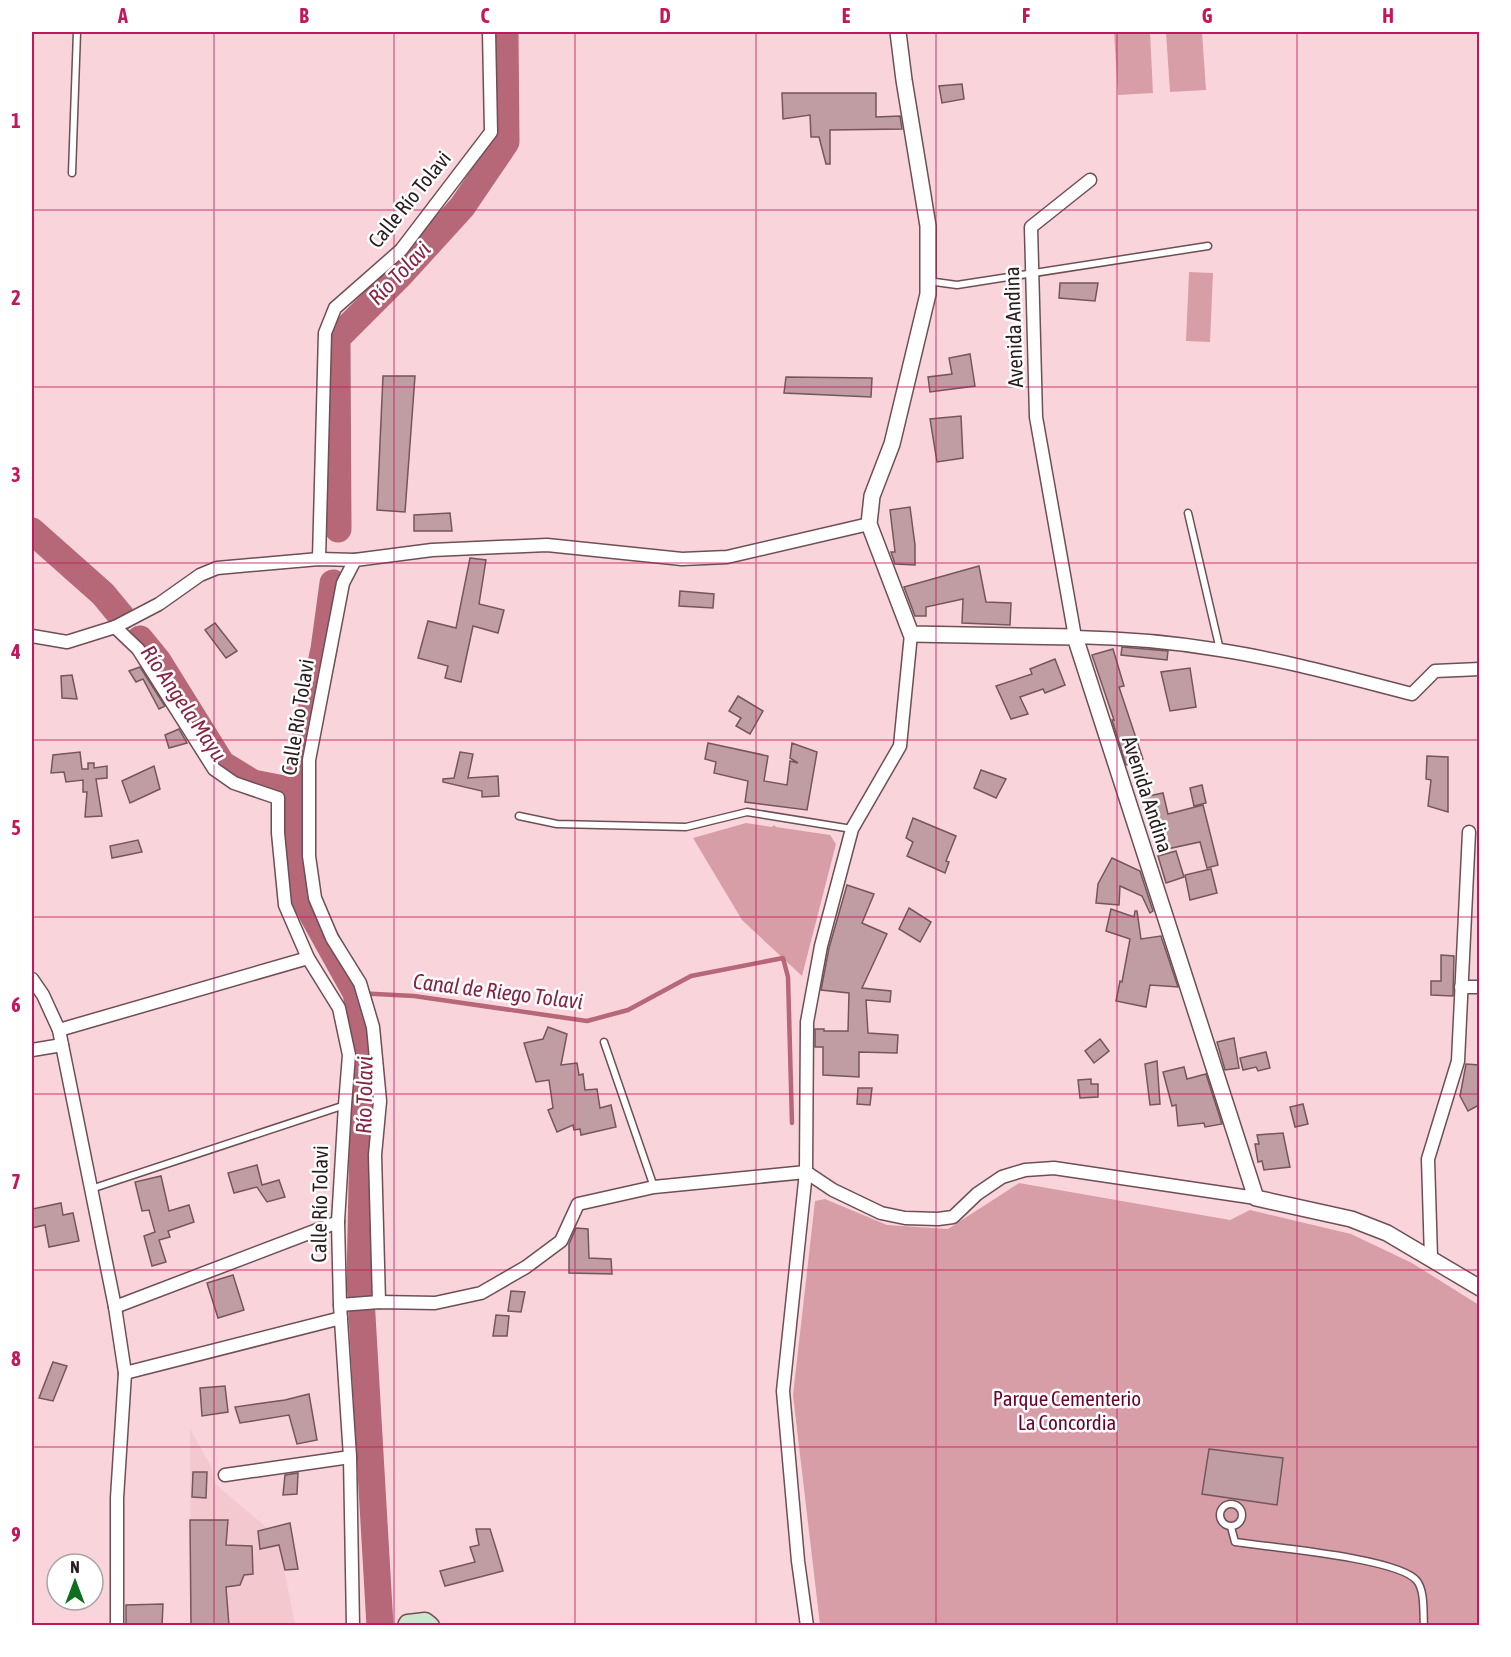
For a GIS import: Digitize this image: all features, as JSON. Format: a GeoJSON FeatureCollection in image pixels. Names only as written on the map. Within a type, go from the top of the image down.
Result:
{"type":"FeatureCollection","features":[{"type":"Feature","properties":{"kind":"main road"},"geometry":{"type":"LineString","coordinates":[[407,1626],[408,1624],[428,1624]]}},
{"type":"Feature","properties":{"kind":"street","name":"Calle Río Tolavi"},"geometry":{"type":"LineString","coordinates":[[319,559],[325,333],[335,308],[401,250],[491,132],[489,32]]}},
{"type":"Feature","properties":{"kind":"street"},"geometry":{"type":"LineString","coordinates":[[807,1626],[798,1562],[783,1391],[806,1173],[807,1022],[821,946],[852,829],[900,746],[911,634],[869,524],[872,496],[892,444],[928,294],[928,226],[898,32]]}},
{"type":"Feature","properties":{"kind":"street","name":"Avenida Andina"},"geometry":{"type":"LineString","coordinates":[[1090,180],[1031,227],[1036,417],[1075,637],[1256,1198]]}},
{"type":"Feature","properties":{"kind":"street"},"geometry":{"type":"LineString","coordinates":[[32,636],[67,642],[115,627],[159,604],[200,575],[217,568],[319,559],[355,560],[432,550],[547,545],[682,559],[727,557],[869,524]]}},
{"type":"Feature","properties":{"kind":"street","name":"Calle Río Tolavi"},"geometry":{"type":"LineString","coordinates":[[355,560],[343,583],[309,760],[309,856],[315,898],[332,938],[360,983],[373,1027],[380,1101],[375,1155],[379,1302]]}},
{"type":"Feature","properties":{"kind":"street","name":"Calle Río Tolavi"},"geometry":{"type":"LineString","coordinates":[[115,627],[138,649],[213,769],[234,783],[278,798],[278,833],[285,905],[308,958],[339,1008],[350,1056],[338,1222],[350,1457],[353,1626]]}},
{"type":"Feature","properties":{"kind":"street"},"geometry":{"type":"LineString","coordinates":[[911,634],[1128,638],[1221,650],[1412,694],[1435,670],[1479,669]]}},
{"type":"Feature","properties":{"kind":"street"},"geometry":{"type":"LineString","coordinates":[[1431,1258],[1428,1159],[1458,1060],[1468,832]]}},
{"type":"Feature","properties":{"kind":"street"},"geometry":{"type":"LineString","coordinates":[[59,1030],[308,958]]}},
{"type":"Feature","properties":{"kind":"street"},"geometry":{"type":"LineString","coordinates":[[32,979],[43,995],[59,1030],[115,1308],[125,1373],[117,1498],[117,1626]]}},
{"type":"Feature","properties":{"kind":"street"},"geometry":{"type":"LineString","coordinates":[[1461,987],[1479,987]]}},
{"type":"Feature","properties":{"kind":"street"},"geometry":{"type":"LineString","coordinates":[[32,1050],[62,1045]]}},
{"type":"Feature","properties":{"kind":"street"},"geometry":{"type":"LineString","coordinates":[[125,1373],[341,1309],[379,1302],[435,1303],[480,1293],[526,1267],[561,1241],[578,1204],[654,1187],[806,1173],[833,1190],[881,1213],[905,1218],[938,1219],[953,1216],[977,1194],[1002,1177],[1025,1170],[1054,1168],[1256,1198],[1351,1219],[1387,1233],[1479,1288]]}},
{"type":"Feature","properties":{"kind":"street"},"geometry":{"type":"LineString","coordinates":[[115,1308],[338,1222]]}},
{"type":"Feature","properties":{"kind":"street"},"geometry":{"type":"LineString","coordinates":[[225,1475],[350,1457]]}},
{"type":"Feature","properties":{"kind":"lane"},"geometry":{"type":"LineString","coordinates":[[72,173],[77,32]]}},
{"type":"Feature","properties":{"kind":"lane"},"geometry":{"type":"LineString","coordinates":[[928,280],[957,285],[1208,246]]}},
{"type":"Feature","properties":{"kind":"lane"},"geometry":{"type":"LineString","coordinates":[[1188,513],[1221,650]]}},
{"type":"Feature","properties":{"kind":"lane"},"geometry":{"type":"LineString","coordinates":[[519,816],[557,824],[686,827],[747,812],[852,829]]}},
{"type":"Feature","properties":{"kind":"lane"},"geometry":{"type":"LineString","coordinates":[[604,1042],[654,1187]]}},
{"type":"Feature","properties":{"kind":"lane"},"geometry":{"type":"LineString","coordinates":[[90,1189],[345,1105]]}},
{"type":"Feature","properties":{"kind":"lane"},"geometry":{"type":"LineString","coordinates":[[1231,1527],[1235,1542],[1377,1562],[1403,1570],[1417,1581],[1422,1600],[1424,1626]]}},
{"type":"Feature","properties":{"kind":"shaded area"},"geometry":{"type":"Polygon","coordinates":[[[190,1429],[211,1466],[215,1484],[278,1537],[295,1625],[191,1625],[190,1429]]]}},
{"type":"Feature","properties":{"kind":"green space"},"geometry":{"type":"Polygon","coordinates":[[[1114,32],[1150,32],[1153,93],[1118,95],[1114,32]]]}},
{"type":"Feature","properties":{"kind":"green space"},"geometry":{"type":"Polygon","coordinates":[[[1166,32],[1202,32],[1206,90],[1170,92],[1166,32]]]}},
{"type":"Feature","properties":{"kind":"green space"},"geometry":{"type":"Polygon","coordinates":[[[1189,272],[1213,273],[1210,342],[1186,341],[1189,272]]]}},
{"type":"Feature","properties":{"kind":"green space"},"geometry":{"type":"Polygon","coordinates":[[[746,823],[772,827],[774,825],[830,835],[836,844],[802,976],[742,920],[693,838],[746,823]]]}},
{"type":"Feature","properties":{"kind":"green space","name":"Parque Cementerio La Concordia"},"geometry":{"type":"Polygon","coordinates":[[[1019,1183],[1230,1220],[1250,1210],[1351,1234],[1412,1263],[1479,1305],[1479,1625],[820,1625],[793,1395],[815,1201],[825,1199],[887,1225],[948,1229],[1019,1183]]]}},
{"type":"Feature","properties":{"kind":"building"},"geometry":{"type":"Polygon","coordinates":[[[962,84],[964,99],[942,103],[939,86],[962,84]]]}},
{"type":"Feature","properties":{"kind":"building"},"geometry":{"type":"Polygon","coordinates":[[[782,93],[876,93],[876,117],[900,116],[902,129],[830,130],[830,164],[826,164],[819,137],[811,137],[810,115],[783,119],[782,93]]]}},
{"type":"Feature","properties":{"kind":"building"},"geometry":{"type":"Polygon","coordinates":[[[1060,283],[1098,283],[1095,301],[1059,298],[1060,283]]]}},
{"type":"Feature","properties":{"kind":"building"},"geometry":{"type":"Polygon","coordinates":[[[970,354],[975,386],[930,392],[928,377],[952,374],[949,358],[970,354]]]}},
{"type":"Feature","properties":{"kind":"building"},"geometry":{"type":"Polygon","coordinates":[[[383,376],[415,376],[405,512],[377,510],[383,376]]]}},
{"type":"Feature","properties":{"kind":"building"},"geometry":{"type":"Polygon","coordinates":[[[786,377],[872,378],[871,397],[784,393],[786,377]]]}},
{"type":"Feature","properties":{"kind":"building"},"geometry":{"type":"Polygon","coordinates":[[[961,416],[963,458],[937,462],[930,419],[961,416]]]}},
{"type":"Feature","properties":{"kind":"building"},"geometry":{"type":"Polygon","coordinates":[[[910,507],[915,565],[895,564],[891,552],[895,552],[890,510],[910,507]]]}},
{"type":"Feature","properties":{"kind":"building"},"geometry":{"type":"Polygon","coordinates":[[[450,513],[452,531],[414,531],[414,515],[450,513]]]}},
{"type":"Feature","properties":{"kind":"building"},"geometry":{"type":"Polygon","coordinates":[[[470,558],[486,560],[479,604],[504,610],[498,633],[473,626],[461,682],[445,678],[448,666],[418,658],[428,621],[456,628],[470,558]]]}},
{"type":"Feature","properties":{"kind":"building"},"geometry":{"type":"Polygon","coordinates":[[[979,566],[986,602],[1011,603],[1010,625],[962,623],[963,599],[926,607],[926,616],[915,616],[904,587],[979,566]]]}},
{"type":"Feature","properties":{"kind":"building"},"geometry":{"type":"Polygon","coordinates":[[[680,591],[714,594],[713,608],[679,606],[680,591]]]}},
{"type":"Feature","properties":{"kind":"building"},"geometry":{"type":"Polygon","coordinates":[[[215,623],[237,651],[226,658],[205,630],[215,623]]]}},
{"type":"Feature","properties":{"kind":"building"},"geometry":{"type":"Polygon","coordinates":[[[1122,647],[1168,651],[1167,660],[1121,655],[1122,647]]]}},
{"type":"Feature","properties":{"kind":"building"},"geometry":{"type":"Polygon","coordinates":[[[1113,649],[1124,686],[1119,687],[1143,759],[1126,765],[1112,720],[1114,720],[1092,655],[1113,649]]]}},
{"type":"Feature","properties":{"kind":"building"},"geometry":{"type":"Polygon","coordinates":[[[1055,659],[1065,685],[1045,693],[1043,689],[1020,697],[1028,714],[1011,719],[996,686],[1032,674],[1030,669],[1055,659]]]}},
{"type":"Feature","properties":{"kind":"building"},"geometry":{"type":"Polygon","coordinates":[[[140,667],[165,706],[159,709],[143,679],[136,682],[129,671],[140,667]]]}},
{"type":"Feature","properties":{"kind":"building"},"geometry":{"type":"Polygon","coordinates":[[[1190,668],[1196,707],[1170,711],[1161,672],[1190,668]]]}},
{"type":"Feature","properties":{"kind":"building"},"geometry":{"type":"Polygon","coordinates":[[[72,675],[77,699],[62,698],[61,676],[72,675]]]}},
{"type":"Feature","properties":{"kind":"building"},"geometry":{"type":"Polygon","coordinates":[[[738,696],[763,711],[750,734],[736,726],[741,718],[729,711],[738,696]]]}},
{"type":"Feature","properties":{"kind":"building"},"geometry":{"type":"Polygon","coordinates":[[[179,729],[187,743],[169,748],[165,735],[179,729]]]}},
{"type":"Feature","properties":{"kind":"building"},"geometry":{"type":"Polygon","coordinates":[[[708,743],[768,756],[764,781],[787,785],[790,761],[798,763],[790,758],[792,743],[817,752],[807,810],[745,802],[748,781],[714,773],[716,762],[705,759],[708,743]]]}},
{"type":"Feature","properties":{"kind":"building"},"geometry":{"type":"Polygon","coordinates":[[[80,752],[82,769],[88,769],[88,763],[94,763],[94,768],[107,766],[107,778],[96,779],[102,816],[85,817],[87,792],[83,792],[83,780],[66,782],[64,772],[51,773],[53,755],[80,752]]]}},
{"type":"Feature","properties":{"kind":"building"},"geometry":{"type":"Polygon","coordinates":[[[460,752],[473,754],[468,778],[498,776],[499,796],[482,797],[482,791],[443,782],[443,779],[454,778],[460,752]]]}},
{"type":"Feature","properties":{"kind":"building"},"geometry":{"type":"Polygon","coordinates":[[[1427,756],[1448,757],[1448,812],[1428,806],[1431,780],[1426,779],[1427,756]]]}},
{"type":"Feature","properties":{"kind":"building"},"geometry":{"type":"Polygon","coordinates":[[[154,766],[160,789],[130,803],[122,781],[154,766]]]}},
{"type":"Feature","properties":{"kind":"building"},"geometry":{"type":"Polygon","coordinates":[[[981,770],[1006,779],[996,798],[974,788],[981,770]]]}},
{"type":"Feature","properties":{"kind":"building"},"geometry":{"type":"Polygon","coordinates":[[[1202,785],[1206,803],[1194,806],[1190,788],[1202,785]]]}},
{"type":"Feature","properties":{"kind":"building"},"geometry":{"type":"Polygon","coordinates":[[[1163,793],[1168,814],[1203,805],[1218,865],[1207,868],[1200,842],[1167,849],[1161,827],[1151,829],[1144,797],[1163,793]]]}},
{"type":"Feature","properties":{"kind":"building"},"geometry":{"type":"Polygon","coordinates":[[[913,818],[956,836],[946,861],[949,862],[945,873],[907,856],[913,842],[906,838],[913,818]]]}},
{"type":"Feature","properties":{"kind":"building"},"geometry":{"type":"Polygon","coordinates":[[[138,840],[142,852],[112,858],[110,846],[138,840]]]}},
{"type":"Feature","properties":{"kind":"building"},"geometry":{"type":"Polygon","coordinates":[[[1176,851],[1184,877],[1166,883],[1158,856],[1176,851]]]}},
{"type":"Feature","properties":{"kind":"building"},"geometry":{"type":"Polygon","coordinates":[[[1112,858],[1140,871],[1153,911],[1150,913],[1142,896],[1120,886],[1119,905],[1096,903],[1098,884],[1112,858]]]}},
{"type":"Feature","properties":{"kind":"building"},"geometry":{"type":"Polygon","coordinates":[[[1211,869],[1217,893],[1190,900],[1185,875],[1211,869]]]}},
{"type":"Feature","properties":{"kind":"building"},"geometry":{"type":"Polygon","coordinates":[[[847,885],[874,894],[862,923],[887,934],[862,988],[891,991],[890,1002],[866,1000],[868,1033],[898,1035],[897,1053],[859,1052],[859,1077],[823,1075],[823,1047],[815,1047],[815,1029],[848,1031],[849,993],[821,990],[829,948],[847,885]]]}},
{"type":"Feature","properties":{"kind":"building"},"geometry":{"type":"Polygon","coordinates":[[[909,908],[931,922],[920,942],[899,929],[909,908]]]}},
{"type":"Feature","properties":{"kind":"building"},"geometry":{"type":"Polygon","coordinates":[[[1111,909],[1134,917],[1137,911],[1141,939],[1161,936],[1178,987],[1150,985],[1146,1007],[1116,1001],[1130,939],[1106,931],[1111,909]]]}},
{"type":"Feature","properties":{"kind":"building"},"geometry":{"type":"Polygon","coordinates":[[[1441,955],[1454,956],[1453,996],[1431,995],[1431,981],[1441,981],[1441,955]]]}},
{"type":"Feature","properties":{"kind":"building"},"geometry":{"type":"Polygon","coordinates":[[[548,1027],[567,1034],[561,1065],[577,1063],[579,1075],[583,1074],[585,1090],[597,1089],[600,1108],[611,1105],[616,1127],[581,1135],[580,1129],[574,1130],[573,1125],[557,1132],[548,1110],[553,1108],[549,1080],[536,1082],[524,1043],[543,1039],[548,1027]]]}},
{"type":"Feature","properties":{"kind":"building"},"geometry":{"type":"Polygon","coordinates":[[[1234,1038],[1239,1068],[1225,1070],[1217,1042],[1234,1038]]]}},
{"type":"Feature","properties":{"kind":"building"},"geometry":{"type":"Polygon","coordinates":[[[1100,1039],[1109,1051],[1094,1063],[1085,1051],[1100,1039]]]}},
{"type":"Feature","properties":{"kind":"building"},"geometry":{"type":"Polygon","coordinates":[[[1266,1052],[1270,1068],[1258,1071],[1256,1067],[1243,1070],[1240,1058],[1266,1052]]]}},
{"type":"Feature","properties":{"kind":"building"},"geometry":{"type":"Polygon","coordinates":[[[1157,1061],[1160,1104],[1150,1105],[1145,1064],[1157,1061]]]}},
{"type":"Feature","properties":{"kind":"building"},"geometry":{"type":"Polygon","coordinates":[[[1466,1064],[1479,1065],[1479,1105],[1468,1111],[1460,1096],[1466,1064]]]}},
{"type":"Feature","properties":{"kind":"building"},"geometry":{"type":"Polygon","coordinates":[[[1184,1067],[1187,1079],[1206,1074],[1222,1124],[1205,1127],[1204,1123],[1178,1126],[1176,1105],[1172,1106],[1163,1072],[1184,1067]]]}},
{"type":"Feature","properties":{"kind":"building"},"geometry":{"type":"Polygon","coordinates":[[[1091,1079],[1091,1084],[1098,1084],[1098,1097],[1080,1098],[1078,1080],[1091,1079]]]}},
{"type":"Feature","properties":{"kind":"building"},"geometry":{"type":"Polygon","coordinates":[[[858,1088],[872,1088],[870,1105],[857,1104],[858,1088]]]}},
{"type":"Feature","properties":{"kind":"building"},"geometry":{"type":"Polygon","coordinates":[[[1303,1104],[1308,1124],[1295,1127],[1290,1107],[1303,1104]]]}},
{"type":"Feature","properties":{"kind":"building"},"geometry":{"type":"Polygon","coordinates":[[[1283,1133],[1290,1167],[1264,1170],[1262,1161],[1258,1162],[1255,1144],[1259,1144],[1257,1135],[1283,1133]]]}},
{"type":"Feature","properties":{"kind":"building"},"geometry":{"type":"Polygon","coordinates":[[[257,1165],[262,1185],[279,1180],[285,1197],[267,1202],[257,1187],[234,1193],[228,1173],[257,1165]]]}},
{"type":"Feature","properties":{"kind":"building"},"geometry":{"type":"Polygon","coordinates":[[[161,1176],[169,1211],[189,1205],[194,1222],[168,1231],[170,1237],[159,1240],[166,1262],[152,1266],[144,1236],[155,1232],[149,1210],[142,1211],[135,1182],[161,1176]]]}},
{"type":"Feature","properties":{"kind":"building"},"geometry":{"type":"Polygon","coordinates":[[[61,1203],[63,1215],[73,1213],[79,1241],[49,1247],[45,1225],[32,1228],[32,1209],[61,1203]]]}},
{"type":"Feature","properties":{"kind":"building"},"geometry":{"type":"Polygon","coordinates":[[[576,1228],[588,1229],[589,1258],[611,1259],[612,1274],[569,1273],[569,1244],[576,1228]]]}},
{"type":"Feature","properties":{"kind":"building"},"geometry":{"type":"Polygon","coordinates":[[[233,1275],[244,1310],[218,1318],[207,1283],[233,1275]]]}},
{"type":"Feature","properties":{"kind":"building"},"geometry":{"type":"Polygon","coordinates":[[[511,1291],[525,1292],[521,1312],[508,1311],[511,1291]]]}},
{"type":"Feature","properties":{"kind":"building"},"geometry":{"type":"Polygon","coordinates":[[[496,1315],[509,1316],[507,1336],[493,1336],[496,1315]]]}},
{"type":"Feature","properties":{"kind":"building"},"geometry":{"type":"Polygon","coordinates":[[[53,1362],[67,1366],[53,1401],[39,1398],[53,1362]]]}},
{"type":"Feature","properties":{"kind":"building"},"geometry":{"type":"Polygon","coordinates":[[[225,1386],[228,1412],[202,1416],[200,1388],[225,1386]]]}},
{"type":"Feature","properties":{"kind":"building"},"geometry":{"type":"Polygon","coordinates":[[[309,1394],[317,1440],[297,1444],[289,1415],[240,1423],[235,1407],[285,1400],[309,1394]]]}},
{"type":"Feature","properties":{"kind":"building"},"geometry":{"type":"Polygon","coordinates":[[[1209,1449],[1283,1458],[1277,1505],[1202,1494],[1209,1449]]]}},
{"type":"Feature","properties":{"kind":"building"},"geometry":{"type":"Polygon","coordinates":[[[193,1472],[207,1472],[206,1498],[192,1497],[193,1472]]]}},
{"type":"Feature","properties":{"kind":"building"},"geometry":{"type":"Polygon","coordinates":[[[298,1473],[297,1494],[283,1495],[285,1475],[298,1473]]]}},
{"type":"Feature","properties":{"kind":"building"},"geometry":{"type":"Polygon","coordinates":[[[190,1520],[228,1520],[226,1545],[252,1546],[253,1574],[244,1575],[240,1585],[226,1587],[229,1626],[191,1626],[190,1520]]]}},
{"type":"Feature","properties":{"kind":"building"},"geometry":{"type":"Polygon","coordinates":[[[290,1523],[298,1569],[285,1570],[279,1545],[260,1549],[258,1531],[290,1523]]]}},
{"type":"Feature","properties":{"kind":"building"},"geometry":{"type":"Polygon","coordinates":[[[476,1529],[490,1529],[503,1571],[445,1586],[440,1571],[475,1562],[470,1547],[479,1545],[476,1529]]]}},
{"type":"Feature","properties":{"kind":"building"},"geometry":{"type":"Polygon","coordinates":[[[163,1604],[162,1626],[126,1626],[126,1605],[163,1604]]]}},
{"type":"Feature","properties":{"kind":"waterway","name":"Río Tolavi"},"geometry":{"type":"LineString","coordinates":[[338,529],[337,338],[400,275],[462,207],[506,142],[505,32]]}},
{"type":"Feature","properties":{"kind":"waterway","name":"Río Angela Mayu"},"geometry":{"type":"LineString","coordinates":[[32,531],[103,594],[122,617]]}},
{"type":"Feature","properties":{"kind":"waterway","name":"Río Tolavi"},"geometry":{"type":"LineString","coordinates":[[333,583],[324,649],[294,791],[297,866],[306,903],[356,993],[365,1042],[360,1281],[380,1626]]}},
{"type":"Feature","properties":{"kind":"waterway","name":"Río Angela Mayu"},"geometry":{"type":"LineString","coordinates":[[140,639],[158,661],[222,764],[253,783],[294,791]]}},
{"type":"Feature","properties":{"kind":"waterway","name":"Canal de Riego Tolavi"},"geometry":{"type":"LineString","coordinates":[[356,993],[414,996],[587,1021],[628,1010],[691,976],[783,958],[788,977],[792,1123]]}}]}
